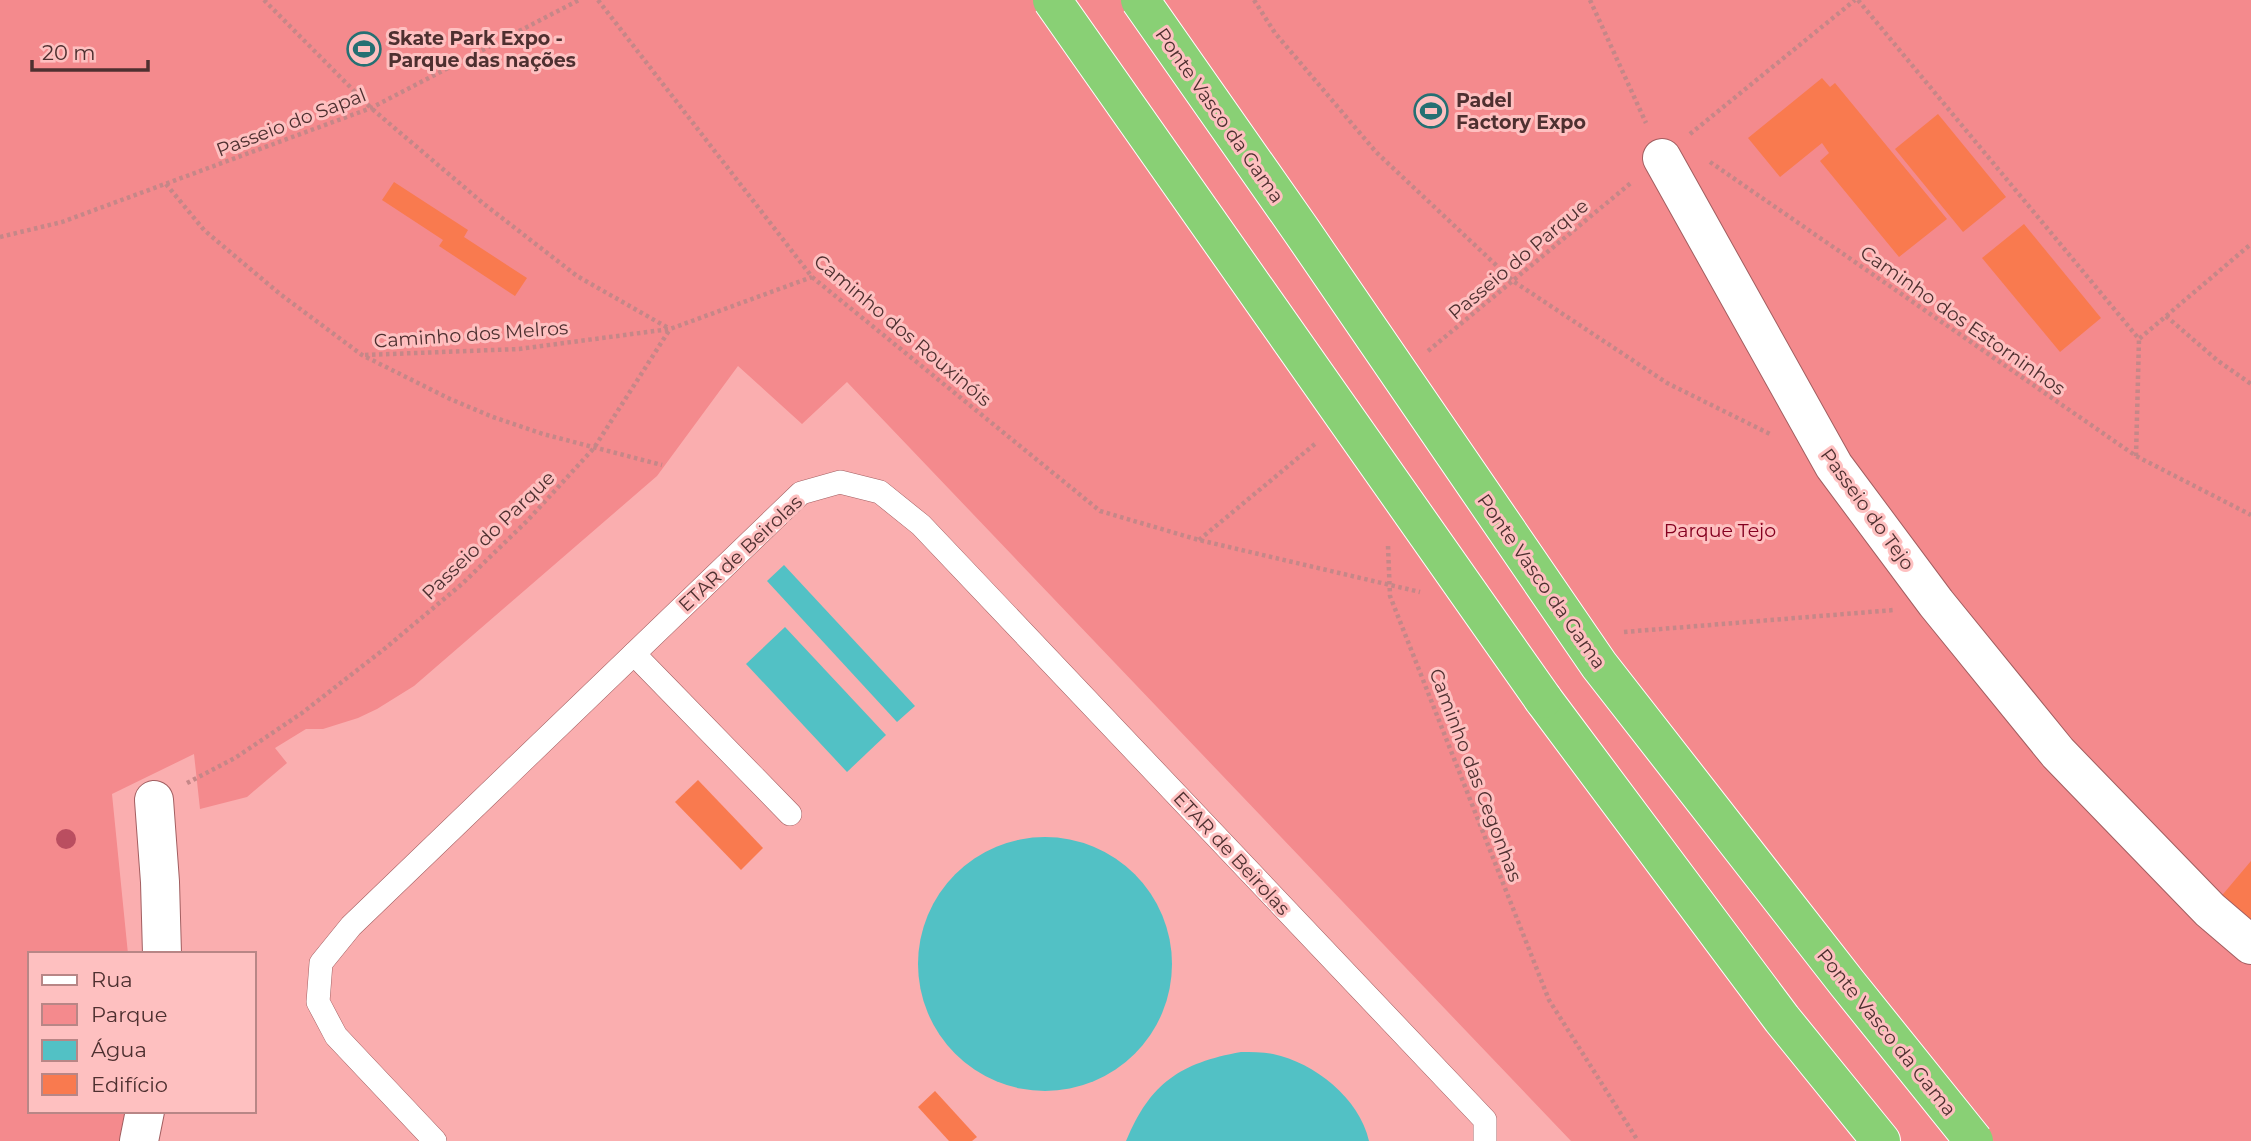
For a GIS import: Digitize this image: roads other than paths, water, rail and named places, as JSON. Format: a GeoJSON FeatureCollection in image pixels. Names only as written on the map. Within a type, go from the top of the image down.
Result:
{"type":"FeatureCollection","features":[{"type":"Feature","properties":{"kind":"highway"},"geometry":{"type":"LineString","coordinates":[[1052,0],[1543,699],[1782,1019],[1881,1141]]}},
{"type":"Feature","properties":{"kind":"highway","name":"Ponte Vasco da Gama"},"geometry":{"type":"LineString","coordinates":[[1140,0],[1599,665],[1974,1141]]}},
{"type":"Feature","properties":{"kind":"street","name":"Passeio do Tejo"},"geometry":{"type":"LineString","coordinates":[[1662,158],[1834,466],[1920,582],[2058,753],[2210,910],[2251,945]]}},
{"type":"Feature","properties":{"kind":"street"},"geometry":{"type":"LineString","coordinates":[[154,800],[162,952]]}},
{"type":"Feature","properties":{"kind":"street"},"geometry":{"type":"LineString","coordinates":[[139,1141],[145,1113]]}},
{"type":"Feature","properties":{"kind":"lane","name":"ETAR de Beirolas"},"geometry":{"type":"LineString","coordinates":[[435,1141],[336,1036],[318,1002],[321,963],[351,926],[802,493],[840,482],[880,492],[921,525],[1485,1120],[1485,1141]]}},
{"type":"Feature","properties":{"kind":"lane"},"geometry":{"type":"LineString","coordinates":[[634,654],[790,814]]}},
{"type":"Feature","properties":{"kind":"water"},"geometry":{"type":"Polygon","coordinates":[[[784,565],[915,706],[897,722],[767,581],[784,565]]]}},
{"type":"Feature","properties":{"kind":"water"},"geometry":{"type":"Polygon","coordinates":[[[785,627],[886,735],[847,772],[746,664],[785,627]]]}},
{"type":"Feature","properties":{"kind":"water"},"geometry":{"type":"Polygon","coordinates":[[[1033,837],[1057,837],[1094,846],[1116,858],[1135,874],[1151,893],[1163,915],[1170,939],[1170,989],[1163,1013],[1151,1035],[1135,1054],[1116,1070],[1094,1082],[1057,1091],[1033,1091],[996,1082],[974,1070],[947,1045],[927,1013],[923,1001],[918,976],[918,952],[927,915],[939,893],[964,866],[996,846],[1008,842],[1033,837]]]}},
{"type":"Feature","properties":{"kind":"water"},"geometry":{"type":"Polygon","coordinates":[[[1241,1052],[1273,1054],[1304,1065],[1319,1074],[1345,1097],[1356,1111],[1369,1141],[1126,1141],[1146,1104],[1170,1079],[1201,1062],[1241,1052]]]}},
{"type":"Feature","properties":{"kind":"place","name":"Skate Park Expo - Parque das nações"},"geometry":{"type":"Point","coordinates":[364,49]}},
{"type":"Feature","properties":{"kind":"place","name":"Padel Factory Expo"},"geometry":{"type":"Point","coordinates":[1431,111]}},
{"type":"Feature","properties":{"kind":"park label","name":"Parque Tejo"},"geometry":{"type":"Point","coordinates":[1720,530]}}]}
